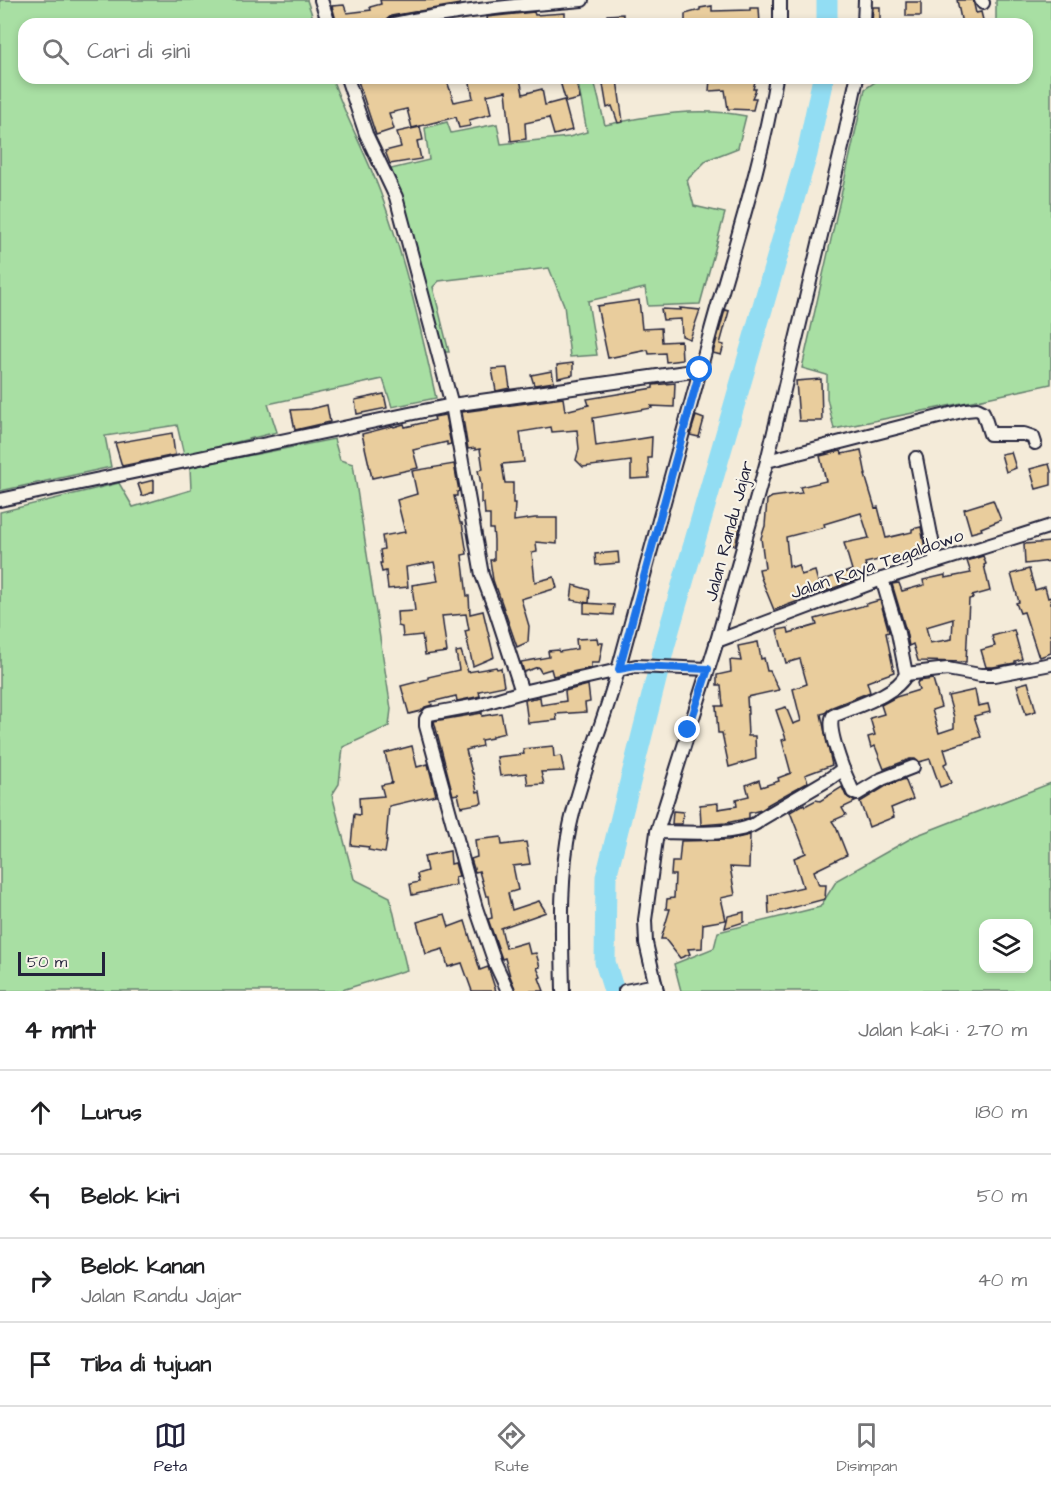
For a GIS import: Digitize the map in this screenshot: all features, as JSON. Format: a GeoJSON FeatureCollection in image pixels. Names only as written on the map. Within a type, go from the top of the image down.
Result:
{"type":"FeatureCollection","features":[{"type":"Feature","properties":{"kind":"street"},"geometry":{"type":"LineString","coordinates":[[321,0],[327,18]]}},
{"type":"Feature","properties":{"kind":"street"},"geometry":{"type":"LineString","coordinates":[[423,18],[524,2],[582,0]]}},
{"type":"Feature","properties":{"kind":"street"},"geometry":{"type":"LineString","coordinates":[[780,0],[780,18]]}},
{"type":"Feature","properties":{"kind":"street"},"geometry":{"type":"LineString","coordinates":[[864,0],[864,18]]}},
{"type":"Feature","properties":{"kind":"street"},"geometry":{"type":"LineString","coordinates":[[349,84],[366,134],[396,197],[452,405],[482,575],[522,692]]}},
{"type":"Feature","properties":{"kind":"street"},"geometry":{"type":"LineString","coordinates":[[563,991],[563,902],[570,826],[619,669],[764,141],[775,84]]}},
{"type":"Feature","properties":{"kind":"street","name":"Jalan Randu Jajar"},"geometry":{"type":"LineString","coordinates":[[657,988],[646,943],[645,920],[657,832],[717,641],[767,461],[856,84]]}},
{"type":"Feature","properties":{"kind":"street"},"geometry":{"type":"LineString","coordinates":[[0,500],[452,405],[700,370]]}},
{"type":"Feature","properties":{"kind":"street"},"geometry":{"type":"LineString","coordinates":[[767,461],[977,409],[983,412],[990,434],[1024,434],[1033,437],[1035,443]]}},
{"type":"Feature","properties":{"kind":"street"},"geometry":{"type":"LineString","coordinates":[[916,458],[936,561]]}},
{"type":"Feature","properties":{"kind":"street","name":"Jalan Raya Tegaldowo"},"geometry":{"type":"LineString","coordinates":[[717,641],[882,579],[1051,526]]}},
{"type":"Feature","properties":{"kind":"street"},"geometry":{"type":"LineString","coordinates":[[882,579],[898,633],[906,674],[895,688],[832,716],[831,726],[843,769],[853,792],[857,794],[882,779],[913,767]]}},
{"type":"Feature","properties":{"kind":"street"},"geometry":{"type":"LineString","coordinates":[[906,674],[947,669],[994,675],[1051,664]]}},
{"type":"Feature","properties":{"kind":"street"},"geometry":{"type":"LineString","coordinates":[[508,991],[495,963],[476,908],[426,726],[429,714],[478,705],[522,692],[636,666],[708,669]]}},
{"type":"Feature","properties":{"kind":"street"},"geometry":{"type":"LineString","coordinates":[[657,832],[725,832],[755,825],[760,819],[843,769]]}},
{"type":"Feature","properties":{"kind":"street"},"geometry":{"type":"LineString","coordinates":[[625,991],[657,988]]}},
{"type":"Feature","properties":{"kind":"green space"},"geometry":{"type":"Polygon","coordinates":[[[0,0],[307,0],[313,18],[18,18],[18,84],[334,84],[391,222],[425,347],[436,398],[392,407],[383,379],[268,404],[277,432],[184,455],[177,425],[105,436],[111,467],[0,491],[0,0]]]}},
{"type":"Feature","properties":{"kind":"green space"},"geometry":{"type":"Polygon","coordinates":[[[996,0],[1051,0],[1051,384],[834,429],[827,398],[827,375],[802,368],[865,89],[872,84],[1033,84],[1033,18],[996,18],[996,0]]]}},
{"type":"Feature","properties":{"kind":"green space"},"geometry":{"type":"Polygon","coordinates":[[[578,84],[595,84],[605,125],[675,113],[710,112],[746,116],[738,148],[707,160],[687,180],[694,206],[725,213],[700,304],[648,306],[645,288],[588,301],[597,355],[570,357],[564,305],[549,268],[439,281],[433,287],[449,352],[440,352],[391,169],[429,160],[425,128],[447,122],[451,133],[497,124],[501,144],[569,137],[587,132],[578,84]]]}},
{"type":"Feature","properties":{"kind":"green space"},"geometry":{"type":"Polygon","coordinates":[[[334,439],[340,460],[353,464],[391,709],[389,726],[343,747],[339,784],[332,795],[354,879],[390,897],[407,970],[339,991],[0,991],[0,512],[119,483],[133,507],[191,490],[190,467],[334,439]]]}},
{"type":"Feature","properties":{"kind":"green space"},"geometry":{"type":"Polygon","coordinates":[[[1051,783],[1051,991],[681,991],[674,964],[714,948],[718,932],[820,907],[837,880],[915,836],[1051,783]]]}},
{"type":"Feature","properties":{"kind":"building"},"geometry":{"type":"Polygon","coordinates":[[[380,0],[460,0],[460,4],[388,18],[335,18],[332,6],[344,5],[347,13],[371,10],[370,7],[381,4],[380,0]]]}},
{"type":"Feature","properties":{"kind":"building"},"geometry":{"type":"Polygon","coordinates":[[[957,0],[973,0],[976,13],[981,12],[982,18],[961,18],[957,0]]]}},
{"type":"Feature","properties":{"kind":"building"},"geometry":{"type":"Polygon","coordinates":[[[906,2],[921,2],[921,16],[906,16],[906,2]]]}},
{"type":"Feature","properties":{"kind":"building"},"geometry":{"type":"Polygon","coordinates":[[[712,6],[712,11],[759,8],[760,18],[685,18],[685,14],[700,10],[700,8],[712,6]]]}},
{"type":"Feature","properties":{"kind":"building"},"geometry":{"type":"Polygon","coordinates":[[[873,7],[880,7],[880,18],[872,18],[873,7]]]}},
{"type":"Feature","properties":{"kind":"building"},"geometry":{"type":"Polygon","coordinates":[[[534,12],[535,15],[565,13],[565,18],[487,17],[534,12]]]}},
{"type":"Feature","properties":{"kind":"building"},"geometry":{"type":"Polygon","coordinates":[[[623,14],[623,18],[606,18],[607,15],[623,14]]]}},
{"type":"Feature","properties":{"kind":"building"},"geometry":{"type":"Polygon","coordinates":[[[359,84],[448,84],[454,102],[473,98],[470,84],[521,84],[523,94],[542,89],[545,105],[564,100],[572,130],[554,135],[549,118],[525,123],[526,139],[511,141],[506,91],[487,95],[491,114],[469,120],[470,126],[459,128],[456,117],[412,128],[407,109],[389,113],[394,129],[376,135],[359,84]]]}},
{"type":"Feature","properties":{"kind":"building"},"geometry":{"type":"Polygon","coordinates":[[[561,84],[576,84],[580,99],[566,102],[561,84]]]}},
{"type":"Feature","properties":{"kind":"building"},"geometry":{"type":"Polygon","coordinates":[[[603,84],[618,84],[623,122],[618,123],[612,106],[607,108],[603,84]]]}},
{"type":"Feature","properties":{"kind":"building"},"geometry":{"type":"Polygon","coordinates":[[[710,84],[754,84],[753,89],[756,89],[752,98],[756,98],[753,110],[728,109],[725,90],[709,91],[710,84]]]}},
{"type":"Feature","properties":{"kind":"building"},"geometry":{"type":"Polygon","coordinates":[[[420,127],[423,140],[417,141],[421,159],[390,164],[385,151],[401,147],[397,132],[420,127]]]}},
{"type":"Feature","properties":{"kind":"building"},"geometry":{"type":"Polygon","coordinates":[[[639,300],[642,329],[661,328],[662,342],[681,341],[682,360],[666,362],[665,353],[649,354],[648,350],[608,358],[597,306],[639,300]]]}},
{"type":"Feature","properties":{"kind":"building"},"geometry":{"type":"Polygon","coordinates":[[[680,308],[700,310],[690,339],[682,336],[681,319],[663,320],[661,309],[681,310],[680,308]]]}},
{"type":"Feature","properties":{"kind":"building"},"geometry":{"type":"Polygon","coordinates":[[[725,310],[729,311],[720,344],[724,345],[721,355],[713,353],[725,310]]]}},
{"type":"Feature","properties":{"kind":"building"},"geometry":{"type":"Polygon","coordinates":[[[573,363],[573,375],[558,378],[557,365],[573,363]]]}},
{"type":"Feature","properties":{"kind":"building"},"geometry":{"type":"Polygon","coordinates":[[[507,368],[510,388],[496,391],[492,369],[507,368]]]}},
{"type":"Feature","properties":{"kind":"building"},"geometry":{"type":"Polygon","coordinates":[[[552,371],[554,382],[534,385],[531,375],[552,371]]]}},
{"type":"Feature","properties":{"kind":"building"},"geometry":{"type":"Polygon","coordinates":[[[821,379],[822,421],[799,421],[796,381],[821,379]]]}},
{"type":"Feature","properties":{"kind":"building"},"geometry":{"type":"Polygon","coordinates":[[[675,383],[674,407],[651,406],[652,408],[593,418],[596,446],[652,437],[651,458],[648,458],[649,478],[631,479],[631,461],[583,467],[576,460],[579,449],[577,430],[552,432],[551,427],[520,432],[524,462],[502,464],[505,483],[513,483],[514,521],[557,518],[557,544],[536,542],[537,552],[532,553],[535,582],[554,577],[557,588],[521,599],[529,626],[528,642],[517,647],[493,580],[490,560],[494,560],[493,529],[490,529],[490,515],[485,515],[484,503],[481,503],[478,470],[483,469],[480,449],[468,449],[462,412],[563,398],[565,411],[589,405],[587,399],[653,388],[653,385],[675,383]]]}},
{"type":"Feature","properties":{"kind":"building"},"geometry":{"type":"Polygon","coordinates":[[[384,394],[387,408],[357,414],[355,400],[384,394]]]}},
{"type":"Feature","properties":{"kind":"building"},"geometry":{"type":"Polygon","coordinates":[[[327,405],[330,422],[295,430],[291,410],[327,405]]]}},
{"type":"Feature","properties":{"kind":"building"},"geometry":{"type":"Polygon","coordinates":[[[445,415],[451,444],[447,445],[447,442],[413,450],[418,468],[372,478],[362,434],[404,424],[405,427],[435,420],[434,417],[445,415]]]}},
{"type":"Feature","properties":{"kind":"building"},"geometry":{"type":"Polygon","coordinates":[[[696,416],[704,419],[699,437],[690,435],[696,416]]]}},
{"type":"Feature","properties":{"kind":"building"},"geometry":{"type":"Polygon","coordinates":[[[172,433],[175,455],[122,466],[115,443],[172,433]]]}},
{"type":"Feature","properties":{"kind":"building"},"geometry":{"type":"Polygon","coordinates":[[[861,450],[865,475],[875,508],[878,507],[886,538],[912,532],[912,529],[921,527],[926,554],[906,559],[905,557],[893,560],[892,557],[865,563],[869,575],[774,610],[759,569],[765,568],[761,538],[765,526],[767,500],[772,497],[802,493],[800,487],[826,481],[820,456],[841,451],[842,454],[861,450]],[[861,513],[824,524],[825,527],[786,537],[789,566],[798,565],[801,575],[815,571],[818,582],[852,570],[844,543],[869,538],[861,513]]]}},
{"type":"Feature","properties":{"kind":"building"},"geometry":{"type":"Polygon","coordinates":[[[1011,452],[1016,468],[1006,472],[1001,454],[1011,452]]]}},
{"type":"Feature","properties":{"kind":"building"},"geometry":{"type":"Polygon","coordinates":[[[454,464],[459,491],[457,496],[454,496],[460,523],[462,523],[467,554],[462,555],[470,614],[483,611],[494,657],[473,666],[465,631],[469,630],[466,614],[442,616],[447,652],[425,655],[422,635],[403,637],[402,627],[398,626],[397,612],[415,611],[412,585],[438,581],[434,562],[406,567],[408,587],[388,589],[386,571],[382,572],[380,563],[382,563],[380,550],[384,549],[382,536],[405,532],[397,500],[417,494],[412,471],[454,464]]]}},
{"type":"Feature","properties":{"kind":"building"},"geometry":{"type":"Polygon","coordinates":[[[1049,464],[1051,485],[1036,489],[1030,469],[1049,464]]]}},
{"type":"Feature","properties":{"kind":"building"},"geometry":{"type":"Polygon","coordinates":[[[154,480],[154,492],[142,496],[138,484],[154,480]]]}},
{"type":"Feature","properties":{"kind":"building"},"geometry":{"type":"Polygon","coordinates":[[[993,500],[1001,520],[971,533],[964,509],[993,500]]]}},
{"type":"Feature","properties":{"kind":"building"},"geometry":{"type":"Polygon","coordinates":[[[732,522],[741,524],[735,545],[728,544],[732,522]]]}},
{"type":"Feature","properties":{"kind":"building"},"geometry":{"type":"Polygon","coordinates":[[[1051,542],[1051,561],[1025,564],[1024,544],[1051,542]]]}},
{"type":"Feature","properties":{"kind":"building"},"geometry":{"type":"Polygon","coordinates":[[[618,552],[619,563],[596,565],[595,554],[618,552]]]}},
{"type":"Feature","properties":{"kind":"building"},"geometry":{"type":"Polygon","coordinates":[[[983,556],[990,591],[969,599],[966,662],[918,661],[913,644],[909,646],[892,584],[899,583],[902,591],[924,585],[923,580],[971,573],[967,561],[983,556]],[[953,619],[926,627],[930,643],[952,639],[953,619]]]}},
{"type":"Feature","properties":{"kind":"building"},"geometry":{"type":"Polygon","coordinates":[[[1029,569],[1035,590],[1045,587],[1048,598],[1051,597],[1051,653],[1040,657],[1024,612],[1020,613],[1016,603],[1019,602],[1011,574],[1029,569]]]}},
{"type":"Feature","properties":{"kind":"building"},"geometry":{"type":"Polygon","coordinates":[[[573,585],[590,590],[589,603],[571,600],[573,585]]]}},
{"type":"Feature","properties":{"kind":"building"},"geometry":{"type":"Polygon","coordinates":[[[880,600],[889,632],[886,633],[894,672],[867,682],[870,692],[821,714],[832,765],[805,775],[808,782],[761,810],[749,813],[749,818],[701,825],[700,805],[718,803],[718,809],[737,806],[736,799],[749,796],[746,785],[759,780],[761,787],[779,781],[778,778],[791,773],[782,740],[786,739],[776,710],[786,707],[793,724],[801,721],[793,689],[807,684],[800,659],[786,663],[777,630],[788,628],[789,633],[817,625],[815,619],[880,600]]]}},
{"type":"Feature","properties":{"kind":"building"},"geometry":{"type":"Polygon","coordinates":[[[584,603],[614,605],[613,615],[584,613],[584,603]]]}},
{"type":"Feature","properties":{"kind":"building"},"geometry":{"type":"Polygon","coordinates":[[[1014,630],[1022,659],[1015,663],[986,667],[981,650],[995,646],[992,636],[1014,630]]]}},
{"type":"Feature","properties":{"kind":"building"},"geometry":{"type":"Polygon","coordinates":[[[597,638],[598,643],[603,643],[599,663],[591,663],[591,668],[553,676],[551,669],[541,672],[538,667],[524,672],[521,662],[549,657],[548,651],[577,649],[576,639],[597,638]]]}},
{"type":"Feature","properties":{"kind":"building"},"geometry":{"type":"Polygon","coordinates":[[[758,642],[761,659],[764,658],[767,671],[770,671],[779,690],[747,697],[748,736],[755,736],[756,759],[729,767],[722,733],[718,733],[716,706],[723,706],[721,685],[717,685],[717,675],[731,672],[730,660],[741,661],[738,646],[758,642]]]}},
{"type":"Feature","properties":{"kind":"building"},"geometry":{"type":"Polygon","coordinates":[[[461,651],[468,672],[501,668],[504,686],[479,691],[480,696],[476,697],[457,701],[456,696],[431,702],[432,705],[421,711],[409,714],[401,686],[459,670],[456,652],[461,651]]]}},
{"type":"Feature","properties":{"kind":"building"},"geometry":{"type":"Polygon","coordinates":[[[933,679],[941,707],[932,710],[939,733],[954,728],[954,717],[948,696],[975,690],[978,706],[988,704],[990,712],[974,716],[981,737],[944,749],[948,762],[944,764],[951,783],[940,787],[930,759],[919,762],[910,759],[884,769],[875,746],[871,748],[868,737],[875,735],[870,718],[884,714],[881,705],[896,697],[919,690],[917,683],[919,681],[933,679]]]}},
{"type":"Feature","properties":{"kind":"building"},"geometry":{"type":"Polygon","coordinates":[[[1028,682],[1036,711],[1026,714],[1017,685],[1028,682]]]}},
{"type":"Feature","properties":{"kind":"building"},"geometry":{"type":"Polygon","coordinates":[[[588,685],[590,702],[585,703],[586,712],[556,714],[557,720],[528,723],[525,700],[540,697],[541,705],[566,701],[565,691],[588,685]]]}},
{"type":"Feature","properties":{"kind":"building"},"geometry":{"type":"Polygon","coordinates":[[[482,713],[482,716],[501,713],[505,733],[481,740],[482,746],[466,750],[482,803],[461,807],[458,794],[453,795],[434,721],[482,713]]]}},
{"type":"Feature","properties":{"kind":"building"},"geometry":{"type":"Polygon","coordinates":[[[412,746],[417,767],[428,764],[436,795],[389,806],[385,853],[368,850],[369,847],[351,845],[354,814],[360,815],[359,798],[384,796],[381,785],[392,783],[385,753],[412,746]]]}},
{"type":"Feature","properties":{"kind":"building"},"geometry":{"type":"Polygon","coordinates":[[[553,746],[554,757],[561,756],[564,771],[541,772],[544,784],[528,785],[526,773],[500,776],[497,757],[524,754],[523,749],[553,746]]]}},
{"type":"Feature","properties":{"kind":"building"},"geometry":{"type":"Polygon","coordinates":[[[905,779],[913,799],[891,808],[894,817],[869,827],[860,802],[886,786],[905,779]]]}},
{"type":"Feature","properties":{"kind":"building"},"geometry":{"type":"Polygon","coordinates":[[[842,787],[846,796],[855,802],[842,808],[846,815],[832,821],[847,855],[814,871],[819,885],[826,885],[825,899],[769,914],[768,895],[803,887],[794,858],[806,853],[790,812],[804,804],[805,806],[816,800],[820,801],[842,787]]]}},
{"type":"Feature","properties":{"kind":"building"},"geometry":{"type":"Polygon","coordinates":[[[673,811],[683,812],[682,824],[672,824],[673,811]]]}},
{"type":"Feature","properties":{"kind":"building"},"geometry":{"type":"Polygon","coordinates":[[[750,835],[749,868],[730,867],[735,895],[721,898],[726,920],[703,924],[702,948],[688,949],[690,954],[680,958],[665,939],[661,939],[670,909],[666,909],[667,899],[674,898],[675,875],[671,875],[672,862],[679,862],[681,841],[728,840],[750,835]]]}},
{"type":"Feature","properties":{"kind":"building"},"geometry":{"type":"Polygon","coordinates":[[[501,837],[502,845],[526,842],[530,864],[513,866],[518,890],[508,893],[512,910],[539,901],[546,912],[501,928],[506,948],[527,942],[530,954],[536,953],[540,967],[537,968],[541,977],[539,978],[544,991],[516,991],[488,919],[492,918],[489,896],[486,896],[479,871],[475,872],[471,859],[477,857],[475,840],[501,837]]]}},
{"type":"Feature","properties":{"kind":"building"},"geometry":{"type":"Polygon","coordinates":[[[450,851],[451,864],[455,863],[459,876],[455,877],[456,885],[412,895],[410,884],[419,882],[417,874],[427,871],[424,856],[450,851]]]}},
{"type":"Feature","properties":{"kind":"building"},"geometry":{"type":"Polygon","coordinates":[[[744,912],[744,922],[725,928],[728,916],[744,912]]]}},
{"type":"Feature","properties":{"kind":"building"},"geometry":{"type":"Polygon","coordinates":[[[445,914],[449,927],[465,921],[480,970],[488,967],[496,991],[472,991],[462,963],[448,967],[443,949],[426,954],[417,922],[445,914]]]}},
{"type":"Feature","properties":{"kind":"waterway"},"geometry":{"type":"LineString","coordinates":[[827,0],[827,18]]}},
{"type":"Feature","properties":{"kind":"waterway"},"geometry":{"type":"LineString","coordinates":[[614,991],[605,962],[606,877],[665,644],[807,154],[822,84]]}},
{"type":"Feature","properties":{"kind":"route"},"geometry":{"type":"LineString","coordinates":[[688,730],[708,669],[636,666],[619,669],[700,370]]}}]}
